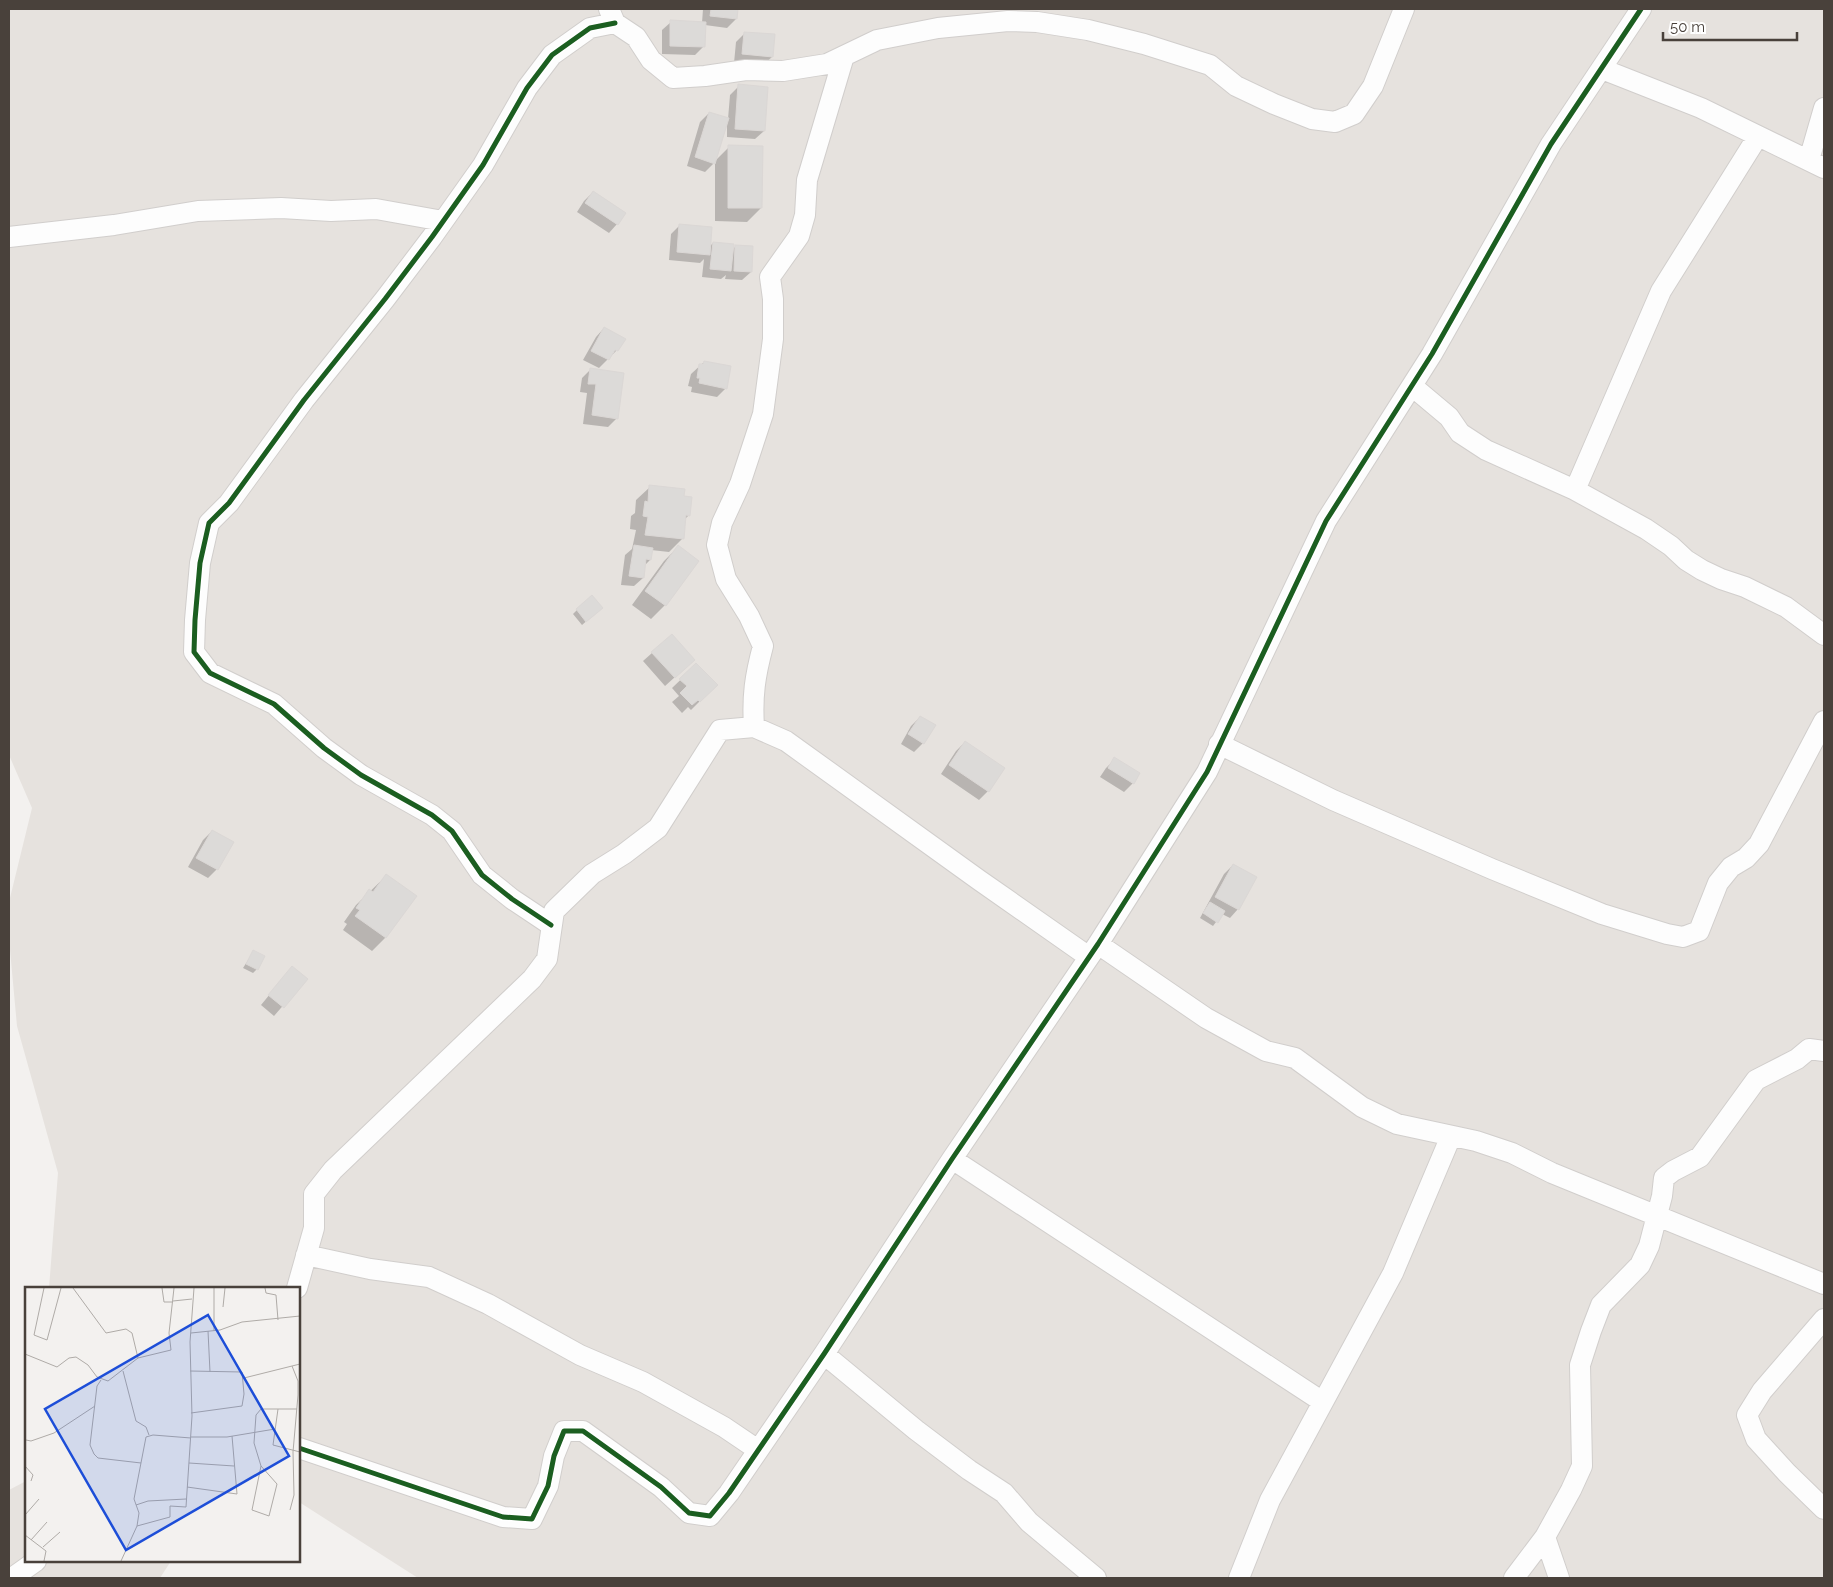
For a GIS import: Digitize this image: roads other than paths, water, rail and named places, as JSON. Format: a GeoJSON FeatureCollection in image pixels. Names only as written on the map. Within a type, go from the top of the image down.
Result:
{"type":"FeatureCollection","features":[{"type":"Feature","properties":{"kind":"street"},"geometry":{"type":"LineString","coordinates":[[551,925],[512,899],[482,875],[452,831],[432,815],[361,775],[324,748],[274,704],[210,673],[194,652],[200,562],[210,523],[229,504],[304,400],[385,299],[443,221],[483,165],[527,88],[552,55],[590,28],[612,16],[636,38],[650,60],[673,78],[706,76],[746,70],[783,71],[827,64],[877,40],[938,28],[1038,16],[1144,44],[1210,65],[1236,86],[1274,104],[1312,119],[1335,122],[1354,114],[1373,86],[1404,9]]}},
{"type":"Feature","properties":{"kind":"street"},"geometry":{"type":"LineString","coordinates":[[300,1448],[503,1517],[532,1519],[548,1486],[554,1456],[564,1431],[583,1431],[661,1487],[689,1513],[710,1516],[729,1493],[824,1354],[952,1159],[1094,950],[1207,772],[1326,521],[1432,354],[1551,144],[1641,9]]}},
{"type":"Feature","properties":{"kind":"street"},"geometry":{"type":"LineString","coordinates":[[754,727],[752,700],[763,646],[749,616],[726,579],[717,545],[722,523],[740,484],[764,414],[773,339],[773,299],[770,277],[799,236],[805,215],[807,180],[844,56]]}},
{"type":"Feature","properties":{"kind":"street"},"geometry":{"type":"LineString","coordinates":[[1602,69],[1701,108],[1816,164],[1824,108]]}},
{"type":"Feature","properties":{"kind":"street"},"geometry":{"type":"LineString","coordinates":[[1575,490],[1661,291],[1758,136]]}},
{"type":"Feature","properties":{"kind":"street"},"geometry":{"type":"LineString","coordinates":[[9,237],[114,225],[198,211],[281,208],[331,211],[376,209],[443,221]]}},
{"type":"Feature","properties":{"kind":"street"},"geometry":{"type":"LineString","coordinates":[[1412,386],[1449,417],[1460,433],[1486,450],[1575,490],[1646,529],[1702,570],[1721,580],[1745,587],[1786,608],[1824,634]]}},
{"type":"Feature","properties":{"kind":"street"},"geometry":{"type":"LineString","coordinates":[[1219,744],[1334,800],[1502,873],[1602,914],[1683,937],[1699,931],[1718,884],[1731,867],[1746,858],[1759,844],[1824,721]]}},
{"type":"Feature","properties":{"kind":"street"},"geometry":{"type":"LineString","coordinates":[[297,1287],[314,1228],[314,1194],[334,1170],[532,979],[546,959],[554,911],[592,874],[624,854],[658,828],[720,730],[754,727],[786,740],[979,880],[1206,1018],[1266,1051],[1295,1058],[1362,1107],[1397,1124],[1476,1141],[1512,1154],[1824,1284]]}},
{"type":"Feature","properties":{"kind":"street"},"geometry":{"type":"LineString","coordinates":[[1514,1578],[1545,1537],[1582,1466],[1580,1364],[1602,1305],[1640,1265],[1649,1246],[1664,1178],[1673,1171],[1700,1157],[1756,1080],[1797,1059],[1809,1049],[1824,1050]]}},
{"type":"Feature","properties":{"kind":"street"},"geometry":{"type":"LineString","coordinates":[[1239,1578],[1270,1500],[1393,1273],[1451,1136]]}},
{"type":"Feature","properties":{"kind":"street"},"geometry":{"type":"LineString","coordinates":[[952,1159],[1323,1402]]}},
{"type":"Feature","properties":{"kind":"street"},"geometry":{"type":"LineString","coordinates":[[306,1255],[370,1269],[430,1278],[488,1304],[580,1355],[644,1382],[724,1426],[758,1450]]}},
{"type":"Feature","properties":{"kind":"street"},"geometry":{"type":"LineString","coordinates":[[1824,1319],[1762,1391],[1747,1415],[1756,1440],[1787,1474],[1824,1509]]}},
{"type":"Feature","properties":{"kind":"street"},"geometry":{"type":"LineString","coordinates":[[824,1354],[916,1430],[969,1470],[1004,1493],[1029,1522],[1096,1578]]}},
{"type":"Feature","properties":{"kind":"street"},"geometry":{"type":"LineString","coordinates":[[1545,1537],[1559,1578]]}},
{"type":"Feature","properties":{"kind":"street"},"geometry":{"type":"LineString","coordinates":[[12,1578],[35,1562]]}}]}
